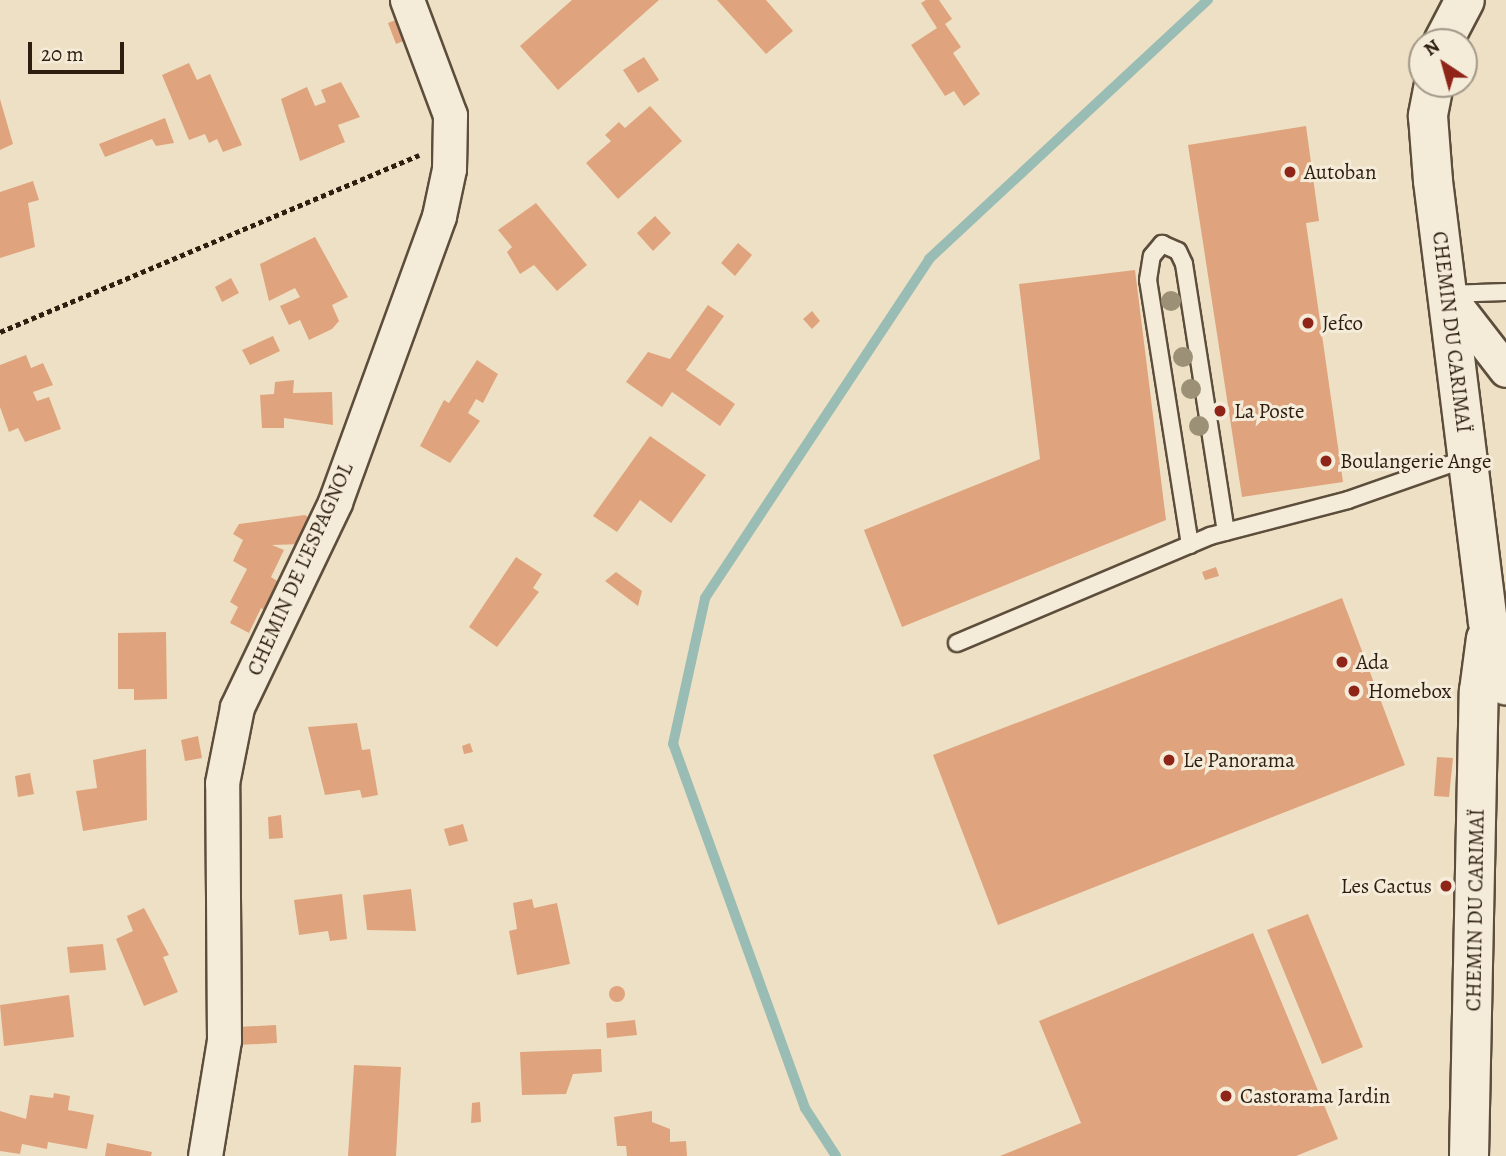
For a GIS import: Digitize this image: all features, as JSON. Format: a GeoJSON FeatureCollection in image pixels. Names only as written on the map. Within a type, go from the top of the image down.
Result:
{"type":"FeatureCollection","features":[{"type":"Feature","properties":{"kind":"main road"},"geometry":{"type":"LineString","coordinates":[[1450,28],[1465,0]]}},
{"type":"Feature","properties":{"kind":"main road","name":"CHEMIN DU CARIMAÏ"},"geometry":{"type":"LineString","coordinates":[[1431,98],[1428,116],[1447,294],[1489,622],[1506,685]]}},
{"type":"Feature","properties":{"kind":"main road","name":"CHEMIN DU CARIMAÏ"},"geometry":{"type":"LineString","coordinates":[[1469,1156],[1479,691],[1489,622]]}},
{"type":"Feature","properties":{"kind":"street","name":"CHEMIN DE L'ESPAGNOL"},"geometry":{"type":"LineString","coordinates":[[205,1156],[224,1040],[222,783],[237,707],[335,502],[439,216],[450,115],[407,0]]}},
{"type":"Feature","properties":{"kind":"street"},"geometry":{"type":"LineString","coordinates":[[1447,294],[1506,370]]}},
{"type":"Feature","properties":{"kind":"lane"},"geometry":{"type":"LineString","coordinates":[[1190,545],[1148,280],[1152,256],[1162,244],[1178,251],[1184,264],[1226,532]]}},
{"type":"Feature","properties":{"kind":"lane"},"geometry":{"type":"LineString","coordinates":[[1447,294],[1506,292]]}},
{"type":"Feature","properties":{"kind":"lane"},"geometry":{"type":"LineString","coordinates":[[957,643],[1190,545],[1226,532],[1348,500],[1468,458]]}},
{"type":"Feature","properties":{"kind":"path"},"geometry":{"type":"LineString","coordinates":[[0,331],[449,142]]}},
{"type":"Feature","properties":{"kind":"building"},"geometry":{"type":"Polygon","coordinates":[[[572,0],[659,0],[558,90],[520,46],[572,0]]]}},
{"type":"Feature","properties":{"kind":"building"},"geometry":{"type":"Polygon","coordinates":[[[717,0],[766,0],[793,31],[766,54],[717,0]]]}},
{"type":"Feature","properties":{"kind":"building"},"geometry":{"type":"Polygon","coordinates":[[[926,0],[939,0],[952,19],[945,24],[961,47],[953,53],[980,94],[964,106],[954,91],[945,96],[911,45],[937,28],[921,3],[926,0]]]}},
{"type":"Feature","properties":{"kind":"building"},"geometry":{"type":"Polygon","coordinates":[[[398,19],[406,40],[396,44],[388,23],[398,19]]]}},
{"type":"Feature","properties":{"kind":"building"},"geometry":{"type":"Polygon","coordinates":[[[644,57],[659,80],[638,93],[623,70],[644,57]]]}},
{"type":"Feature","properties":{"kind":"building"},"geometry":{"type":"Polygon","coordinates":[[[189,63],[197,80],[210,74],[242,145],[223,152],[217,139],[209,143],[205,134],[189,140],[162,75],[189,63]]]}},
{"type":"Feature","properties":{"kind":"building"},"geometry":{"type":"Polygon","coordinates":[[[341,82],[360,117],[338,125],[345,142],[300,161],[281,99],[307,87],[315,106],[326,102],[321,90],[341,82]]]}},
{"type":"Feature","properties":{"kind":"building"},"geometry":{"type":"Polygon","coordinates":[[[0,99],[13,144],[0,150],[0,99]]]}},
{"type":"Feature","properties":{"kind":"building"},"geometry":{"type":"Polygon","coordinates":[[[650,106],[682,141],[618,199],[586,163],[611,141],[605,135],[619,122],[625,128],[650,106]]]}},
{"type":"Feature","properties":{"kind":"building"},"geometry":{"type":"Polygon","coordinates":[[[165,118],[174,143],[156,146],[152,139],[105,157],[99,144],[165,118]]]}},
{"type":"Feature","properties":{"kind":"building"},"geometry":{"type":"Polygon","coordinates":[[[1306,126],[1319,221],[1306,223],[1343,482],[1242,497],[1188,145],[1306,126]]]}},
{"type":"Feature","properties":{"kind":"building"},"geometry":{"type":"Polygon","coordinates":[[[33,181],[39,200],[28,203],[35,247],[0,258],[0,192],[33,181]]]}},
{"type":"Feature","properties":{"kind":"building"},"geometry":{"type":"Polygon","coordinates":[[[536,203],[587,265],[557,291],[534,265],[520,274],[507,252],[512,247],[498,230],[536,203]]]}},
{"type":"Feature","properties":{"kind":"building"},"geometry":{"type":"Polygon","coordinates":[[[655,216],[671,233],[653,251],[637,233],[655,216]]]}},
{"type":"Feature","properties":{"kind":"building"},"geometry":{"type":"Polygon","coordinates":[[[315,237],[348,297],[332,305],[339,321],[332,329],[309,340],[300,320],[289,325],[280,306],[300,297],[295,288],[269,301],[260,264],[315,237]]]}},
{"type":"Feature","properties":{"kind":"building"},"geometry":{"type":"Polygon","coordinates":[[[738,243],[752,255],[735,276],[721,263],[738,243]]]}},
{"type":"Feature","properties":{"kind":"building"},"geometry":{"type":"Polygon","coordinates":[[[1135,270],[1166,520],[902,627],[864,530],[1040,459],[1019,284],[1135,270]]]}},
{"type":"Feature","properties":{"kind":"building"},"geometry":{"type":"Polygon","coordinates":[[[231,278],[239,293],[222,302],[215,287],[231,278]]]}},
{"type":"Feature","properties":{"kind":"building"},"geometry":{"type":"Polygon","coordinates":[[[708,305],[724,316],[686,370],[735,404],[720,426],[672,392],[662,407],[626,382],[648,352],[670,359],[708,305]]]}},
{"type":"Feature","properties":{"kind":"building"},"geometry":{"type":"Polygon","coordinates":[[[812,311],[820,321],[812,329],[803,319],[812,311]]]}},
{"type":"Feature","properties":{"kind":"building"},"geometry":{"type":"Polygon","coordinates":[[[273,336],[280,351],[250,365],[242,350],[273,336]]]}},
{"type":"Feature","properties":{"kind":"building"},"geometry":{"type":"Polygon","coordinates":[[[26,355],[31,368],[43,363],[53,385],[33,392],[37,401],[49,397],[61,429],[25,442],[18,428],[9,432],[0,407],[0,365],[26,355]]]}},
{"type":"Feature","properties":{"kind":"building"},"geometry":{"type":"Polygon","coordinates":[[[477,360],[498,374],[483,403],[476,399],[468,413],[480,421],[450,463],[420,446],[444,400],[449,403],[477,360]]]}},
{"type":"Feature","properties":{"kind":"building"},"geometry":{"type":"Polygon","coordinates":[[[294,380],[293,393],[332,392],[333,425],[284,418],[284,428],[262,428],[260,395],[274,394],[275,382],[294,380]]]}},
{"type":"Feature","properties":{"kind":"building"},"geometry":{"type":"Polygon","coordinates":[[[650,436],[706,475],[671,523],[640,500],[617,532],[593,516],[650,436]]]}},
{"type":"Feature","properties":{"kind":"building"},"geometry":{"type":"Polygon","coordinates":[[[305,515],[315,522],[304,544],[272,545],[284,550],[271,577],[285,586],[267,612],[261,608],[249,633],[230,623],[238,607],[230,602],[247,569],[233,561],[243,540],[233,534],[239,524],[305,515]]]}},
{"type":"Feature","properties":{"kind":"building"},"geometry":{"type":"Polygon","coordinates":[[[516,557],[542,574],[533,588],[539,592],[497,647],[469,627],[516,557]]]}},
{"type":"Feature","properties":{"kind":"building"},"geometry":{"type":"Polygon","coordinates":[[[1216,567],[1219,576],[1205,580],[1202,572],[1216,567]]]}},
{"type":"Feature","properties":{"kind":"building"},"geometry":{"type":"Polygon","coordinates":[[[616,572],[642,591],[638,606],[605,581],[616,572]]]}},
{"type":"Feature","properties":{"kind":"building","name":"Le Panorama"},"geometry":{"type":"Polygon","coordinates":[[[1342,598],[1405,765],[998,925],[933,755],[1342,598]]]}},
{"type":"Feature","properties":{"kind":"building"},"geometry":{"type":"Polygon","coordinates":[[[166,632],[167,699],[134,700],[134,689],[118,689],[118,633],[166,632]]]}},
{"type":"Feature","properties":{"kind":"building"},"geometry":{"type":"Polygon","coordinates":[[[357,723],[362,750],[370,749],[378,795],[362,798],[360,790],[325,795],[308,727],[357,723]]]}},
{"type":"Feature","properties":{"kind":"building"},"geometry":{"type":"Polygon","coordinates":[[[198,736],[202,758],[185,761],[181,740],[198,736]]]}},
{"type":"Feature","properties":{"kind":"building"},"geometry":{"type":"Polygon","coordinates":[[[470,743],[473,752],[464,754],[462,746],[470,743]]]}},
{"type":"Feature","properties":{"kind":"building"},"geometry":{"type":"Polygon","coordinates":[[[146,749],[147,820],[83,831],[76,791],[97,788],[93,760],[146,749]]]}},
{"type":"Feature","properties":{"kind":"building"},"geometry":{"type":"Polygon","coordinates":[[[1437,757],[1453,758],[1449,797],[1434,796],[1437,757]]]}},
{"type":"Feature","properties":{"kind":"building"},"geometry":{"type":"Polygon","coordinates":[[[30,773],[34,794],[18,797],[15,776],[30,773]]]}},
{"type":"Feature","properties":{"kind":"building"},"geometry":{"type":"Polygon","coordinates":[[[281,815],[283,838],[269,839],[268,817],[281,815]]]}},
{"type":"Feature","properties":{"kind":"building"},"geometry":{"type":"Polygon","coordinates":[[[463,824],[468,841],[449,846],[444,829],[463,824]]]}},
{"type":"Feature","properties":{"kind":"building"},"geometry":{"type":"Polygon","coordinates":[[[411,889],[416,931],[367,930],[363,895],[411,889]]]}},
{"type":"Feature","properties":{"kind":"building"},"geometry":{"type":"Polygon","coordinates":[[[342,894],[347,939],[330,941],[328,931],[299,935],[294,900],[342,894]]]}},
{"type":"Feature","properties":{"kind":"building"},"geometry":{"type":"Polygon","coordinates":[[[532,899],[534,908],[557,903],[570,964],[517,975],[509,931],[517,929],[513,903],[532,899]]]}},
{"type":"Feature","properties":{"kind":"building"},"geometry":{"type":"Polygon","coordinates":[[[144,908],[169,955],[163,957],[178,992],[144,1006],[116,939],[133,931],[127,916],[144,908]]]}},
{"type":"Feature","properties":{"kind":"building"},"geometry":{"type":"Polygon","coordinates":[[[1308,914],[1363,1047],[1322,1064],[1267,930],[1308,914]]]}},
{"type":"Feature","properties":{"kind":"building"},"geometry":{"type":"Polygon","coordinates":[[[1253,933],[1338,1139],[1296,1156],[1000,1156],[1081,1123],[1039,1021],[1253,933]]]}},
{"type":"Feature","properties":{"kind":"building"},"geometry":{"type":"Polygon","coordinates":[[[103,944],[106,970],[70,973],[67,947],[103,944]]]}},
{"type":"Feature","properties":{"kind":"building"},"geometry":{"type":"Polygon","coordinates":[[[614,986],[620,986],[625,994],[623,1000],[614,1002],[609,997],[609,991],[614,986]]]}},
{"type":"Feature","properties":{"kind":"building"},"geometry":{"type":"Polygon","coordinates":[[[69,995],[74,1037],[4,1046],[0,1005],[69,995]]]}},
{"type":"Feature","properties":{"kind":"building"},"geometry":{"type":"Polygon","coordinates":[[[635,1020],[637,1035],[607,1038],[606,1023],[635,1020]]]}},
{"type":"Feature","properties":{"kind":"building"},"geometry":{"type":"Polygon","coordinates":[[[276,1025],[277,1043],[237,1045],[237,1027],[276,1025]]]}},
{"type":"Feature","properties":{"kind":"building"},"geometry":{"type":"Polygon","coordinates":[[[601,1049],[602,1072],[573,1074],[566,1094],[522,1095],[520,1052],[601,1049]]]}},
{"type":"Feature","properties":{"kind":"building"},"geometry":{"type":"Polygon","coordinates":[[[354,1065],[401,1067],[396,1156],[348,1156],[354,1065]]]}},
{"type":"Feature","properties":{"kind":"building"},"geometry":{"type":"Polygon","coordinates":[[[54,1093],[70,1096],[68,1110],[94,1115],[87,1149],[48,1142],[47,1149],[22,1144],[20,1154],[0,1151],[0,1111],[26,1119],[30,1095],[53,1098],[54,1093]]]}},
{"type":"Feature","properties":{"kind":"building"},"geometry":{"type":"Polygon","coordinates":[[[480,1102],[481,1122],[471,1123],[472,1103],[480,1102]]]}},
{"type":"Feature","properties":{"kind":"building"},"geometry":{"type":"Polygon","coordinates":[[[652,1111],[652,1122],[670,1129],[670,1142],[686,1141],[687,1156],[627,1156],[626,1146],[617,1146],[614,1117],[652,1111]]]}},
{"type":"Feature","properties":{"kind":"building"},"geometry":{"type":"Polygon","coordinates":[[[107,1143],[152,1152],[151,1156],[105,1156],[107,1143]]]}},
{"type":"Feature","properties":{"kind":"waterway"},"geometry":{"type":"LineString","coordinates":[[836,1156],[805,1108],[673,744],[705,598],[929,259],[1208,0]]}},
{"type":"Feature","properties":{"kind":"place","name":"Autoban"},"geometry":{"type":"Point","coordinates":[1290,172]}},
{"type":"Feature","properties":{"kind":"place","name":"Jefco"},"geometry":{"type":"Point","coordinates":[1308,323]}},
{"type":"Feature","properties":{"kind":"place","name":"La Poste"},"geometry":{"type":"Point","coordinates":[1220,411]}},
{"type":"Feature","properties":{"kind":"place","name":"Boulangerie Ange"},"geometry":{"type":"Point","coordinates":[1326,461]}},
{"type":"Feature","properties":{"kind":"place","name":"Ada"},"geometry":{"type":"Point","coordinates":[1342,662]}},
{"type":"Feature","properties":{"kind":"place","name":"Homebox"},"geometry":{"type":"Point","coordinates":[1354,691]}},
{"type":"Feature","properties":{"kind":"place","name":"Le Panorama"},"geometry":{"type":"Point","coordinates":[1169,760]}},
{"type":"Feature","properties":{"kind":"place","name":"Les Cactus"},"geometry":{"type":"Point","coordinates":[1446,886]}},
{"type":"Feature","properties":{"kind":"place","name":"Castorama Jardin"},"geometry":{"type":"Point","coordinates":[1226,1096]}}]}
